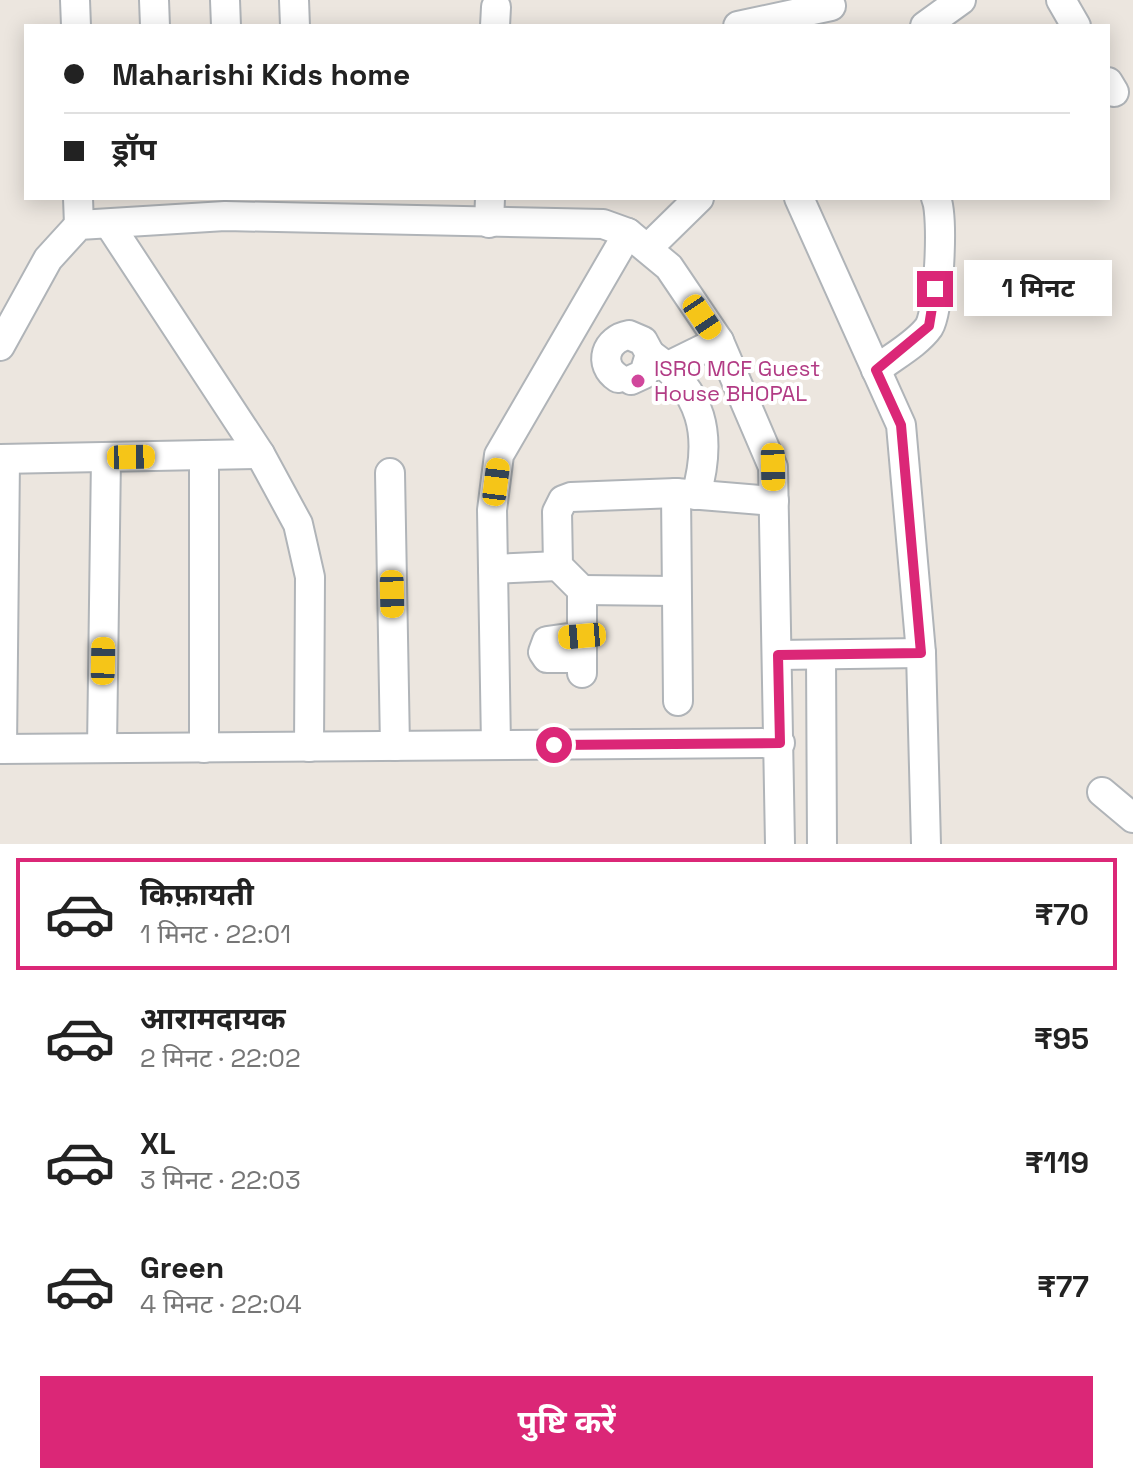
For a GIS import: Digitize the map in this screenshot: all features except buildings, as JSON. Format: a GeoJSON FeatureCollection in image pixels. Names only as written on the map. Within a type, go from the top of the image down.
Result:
{"type":"FeatureCollection","features":[{"type":"Feature","properties":{"kind":"street"},"geometry":{"type":"LineString","coordinates":[[75,0],[76,24]]}},
{"type":"Feature","properties":{"kind":"street"},"geometry":{"type":"LineString","coordinates":[[154,0],[155,24]]}},
{"type":"Feature","properties":{"kind":"street"},"geometry":{"type":"LineString","coordinates":[[225,0],[226,24]]}},
{"type":"Feature","properties":{"kind":"street"},"geometry":{"type":"LineString","coordinates":[[294,0],[295,24]]}},
{"type":"Feature","properties":{"kind":"street"},"geometry":{"type":"LineString","coordinates":[[928,24],[961,0]]}},
{"type":"Feature","properties":{"kind":"street"},"geometry":{"type":"LineString","coordinates":[[751,24],[832,11]]}},
{"type":"Feature","properties":{"kind":"street"},"geometry":{"type":"LineString","coordinates":[[496,745],[492,510],[499,455],[638,240],[696,200]]}},
{"type":"Feature","properties":{"kind":"street"},"geometry":{"type":"LineString","coordinates":[[800,200],[901,425],[921,653],[926,844]]}},
{"type":"Feature","properties":{"kind":"street"},"geometry":{"type":"LineString","coordinates":[[876,370],[923,334],[933,319],[940,230],[936,200]]}},
{"type":"Feature","properties":{"kind":"street"},"geometry":{"type":"LineString","coordinates":[[0,346],[78,212],[109,224],[225,207],[489,211],[603,224],[638,240],[669,267],[719,341],[773,467],[780,844]]}},
{"type":"Feature","properties":{"kind":"street"},"geometry":{"type":"LineString","coordinates":[[109,224],[260,454],[298,524],[310,577],[309,747]]}},
{"type":"Feature","properties":{"kind":"street"},"geometry":{"type":"LineString","coordinates":[[678,701],[675,591],[686,494],[704,467],[706,439],[697,408],[685,385],[659,360],[636,337],[614,340],[606,361],[624,379],[644,374],[659,360],[719,341]]}},
{"type":"Feature","properties":{"kind":"street"},"geometry":{"type":"LineString","coordinates":[[260,454],[3,459],[1,749],[780,743]]}},
{"type":"Feature","properties":{"kind":"street"},"geometry":{"type":"LineString","coordinates":[[204,455],[204,748]]}},
{"type":"Feature","properties":{"kind":"street"},"geometry":{"type":"LineString","coordinates":[[102,748],[106,457]]}},
{"type":"Feature","properties":{"kind":"street"},"geometry":{"type":"LineString","coordinates":[[390,473],[395,746]]}},
{"type":"Feature","properties":{"kind":"street"},"geometry":{"type":"LineString","coordinates":[[675,591],[582,590],[558,566],[557,512],[563,500],[571,497],[686,494],[774,501]]}},
{"type":"Feature","properties":{"kind":"street"},"geometry":{"type":"LineString","coordinates":[[493,569],[558,566]]}},
{"type":"Feature","properties":{"kind":"street"},"geometry":{"type":"LineString","coordinates":[[582,590],[582,656]]}},
{"type":"Feature","properties":{"kind":"street"},"geometry":{"type":"LineString","coordinates":[[778,655],[921,653]]}},
{"type":"Feature","properties":{"kind":"street"},"geometry":{"type":"LineString","coordinates":[[821,655],[822,844]]}},
{"type":"Feature","properties":{"kind":"street"},"geometry":{"type":"LineString","coordinates":[[1102,792],[1133,818]]}},
{"type":"Feature","properties":{"kind":"place","name":"ISRO MCF Guest House BHOPAL"},"geometry":{"type":"Point","coordinates":[638,381]}},
{"type":"Feature","properties":{"kind":"route"},"geometry":{"type":"LineString","coordinates":[[554,745],[780,743],[778,655],[921,653],[901,425],[876,370],[929,326],[933,319],[935,289]]}}]}
